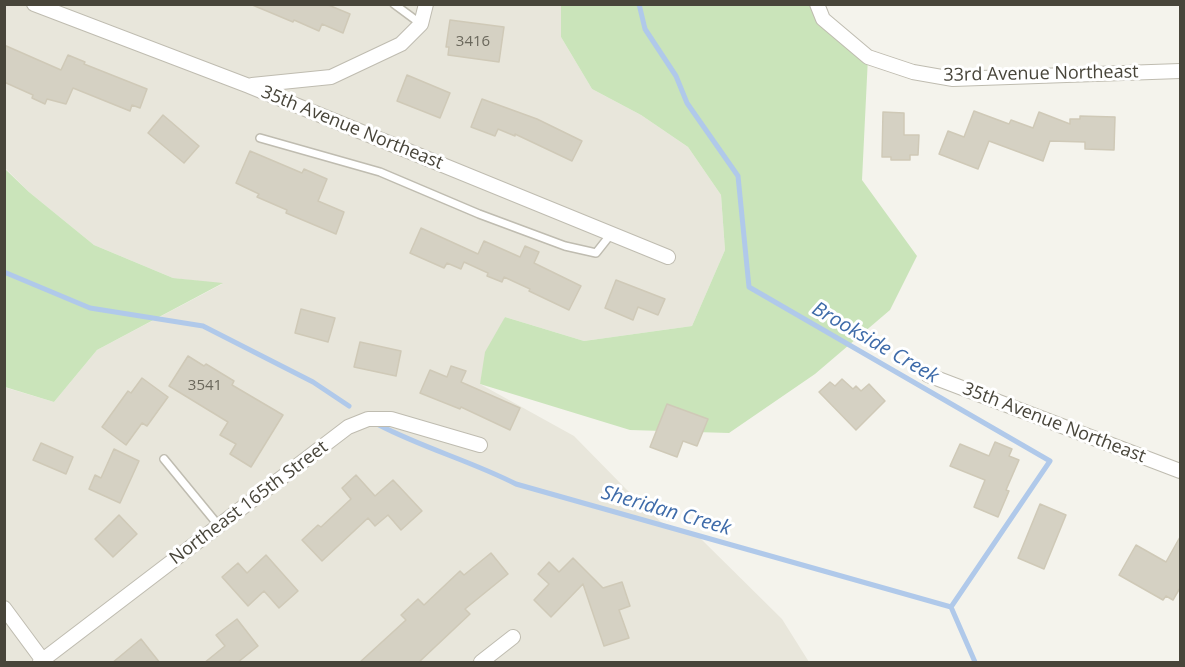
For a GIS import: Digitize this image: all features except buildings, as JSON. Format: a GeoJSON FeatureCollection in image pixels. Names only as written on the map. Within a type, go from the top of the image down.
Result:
{"type":"FeatureCollection","features":[{"type":"Feature","properties":{"kind":"street","name":"35th Avenue Northeast"},"geometry":{"type":"LineString","coordinates":[[34,4],[249,86],[668,257]]}},
{"type":"Feature","properties":{"kind":"street"},"geometry":{"type":"LineString","coordinates":[[249,86],[331,76],[401,44],[421,24],[426,4]]}},
{"type":"Feature","properties":{"kind":"street","name":"33rd Avenue Northeast"},"geometry":{"type":"LineString","coordinates":[[817,4],[823,19],[868,57],[913,72],[953,79],[1180,71]]}},
{"type":"Feature","properties":{"kind":"street","name":"35th Avenue Northeast"},"geometry":{"type":"LineString","coordinates":[[928,375],[1180,471]]}},
{"type":"Feature","properties":{"kind":"street","name":"Northeast 165th Street"},"geometry":{"type":"LineString","coordinates":[[42,662],[348,427],[368,418],[391,418],[480,445]]}},
{"type":"Feature","properties":{"kind":"street"},"geometry":{"type":"LineString","coordinates":[[4,608],[42,662]]}},
{"type":"Feature","properties":{"kind":"street"},"geometry":{"type":"LineString","coordinates":[[481,663],[513,638]]}},
{"type":"Feature","properties":{"kind":"lane"},"geometry":{"type":"LineString","coordinates":[[394,4],[421,24]]}},
{"type":"Feature","properties":{"kind":"lane"},"geometry":{"type":"LineString","coordinates":[[260,138],[380,172],[479,214],[566,246],[596,253],[611,234]]}},
{"type":"Feature","properties":{"kind":"lane"},"geometry":{"type":"LineString","coordinates":[[164,459],[219,526]]}},
{"type":"Feature","properties":{"kind":"shaded area"},"geometry":{"type":"Polygon","coordinates":[[[5,5],[561,5],[561,37],[592,89],[641,115],[688,147],[721,195],[725,250],[692,326],[584,341],[505,317],[480,384],[574,436],[661,522],[700,538],[782,619],[809,662],[5,662],[4,387],[54,402],[97,350],[222,284],[173,278],[94,245],[29,192],[5,168],[5,5]]]}},
{"type":"Feature","properties":{"kind":"green space"},"geometry":{"type":"Polygon","coordinates":[[[561,5],[817,5],[868,57],[862,180],[917,256],[890,310],[815,374],[729,433],[630,430],[480,384],[485,352],[505,317],[584,341],[692,326],[725,250],[721,195],[688,147],[641,115],[592,89],[561,37],[561,5]]]}},
{"type":"Feature","properties":{"kind":"green space"},"geometry":{"type":"Polygon","coordinates":[[[4,168],[29,192],[94,245],[173,278],[223,283],[97,350],[54,402],[5,387],[4,168]]]}},
{"type":"Feature","properties":{"kind":"waterway","name":"Brookside Creek"},"geometry":{"type":"LineString","coordinates":[[639,4],[645,29],[676,76],[687,103],[738,176],[749,287],[1050,461],[951,607],[975,662]]}},
{"type":"Feature","properties":{"kind":"waterway","name":"Sheridan Creek"},"geometry":{"type":"LineString","coordinates":[[4,272],[90,308],[203,326],[313,382],[349,406]]}},
{"type":"Feature","properties":{"kind":"waterway","name":"Sheridan Creek"},"geometry":{"type":"LineString","coordinates":[[379,425],[516,484],[951,607]]}}]}
